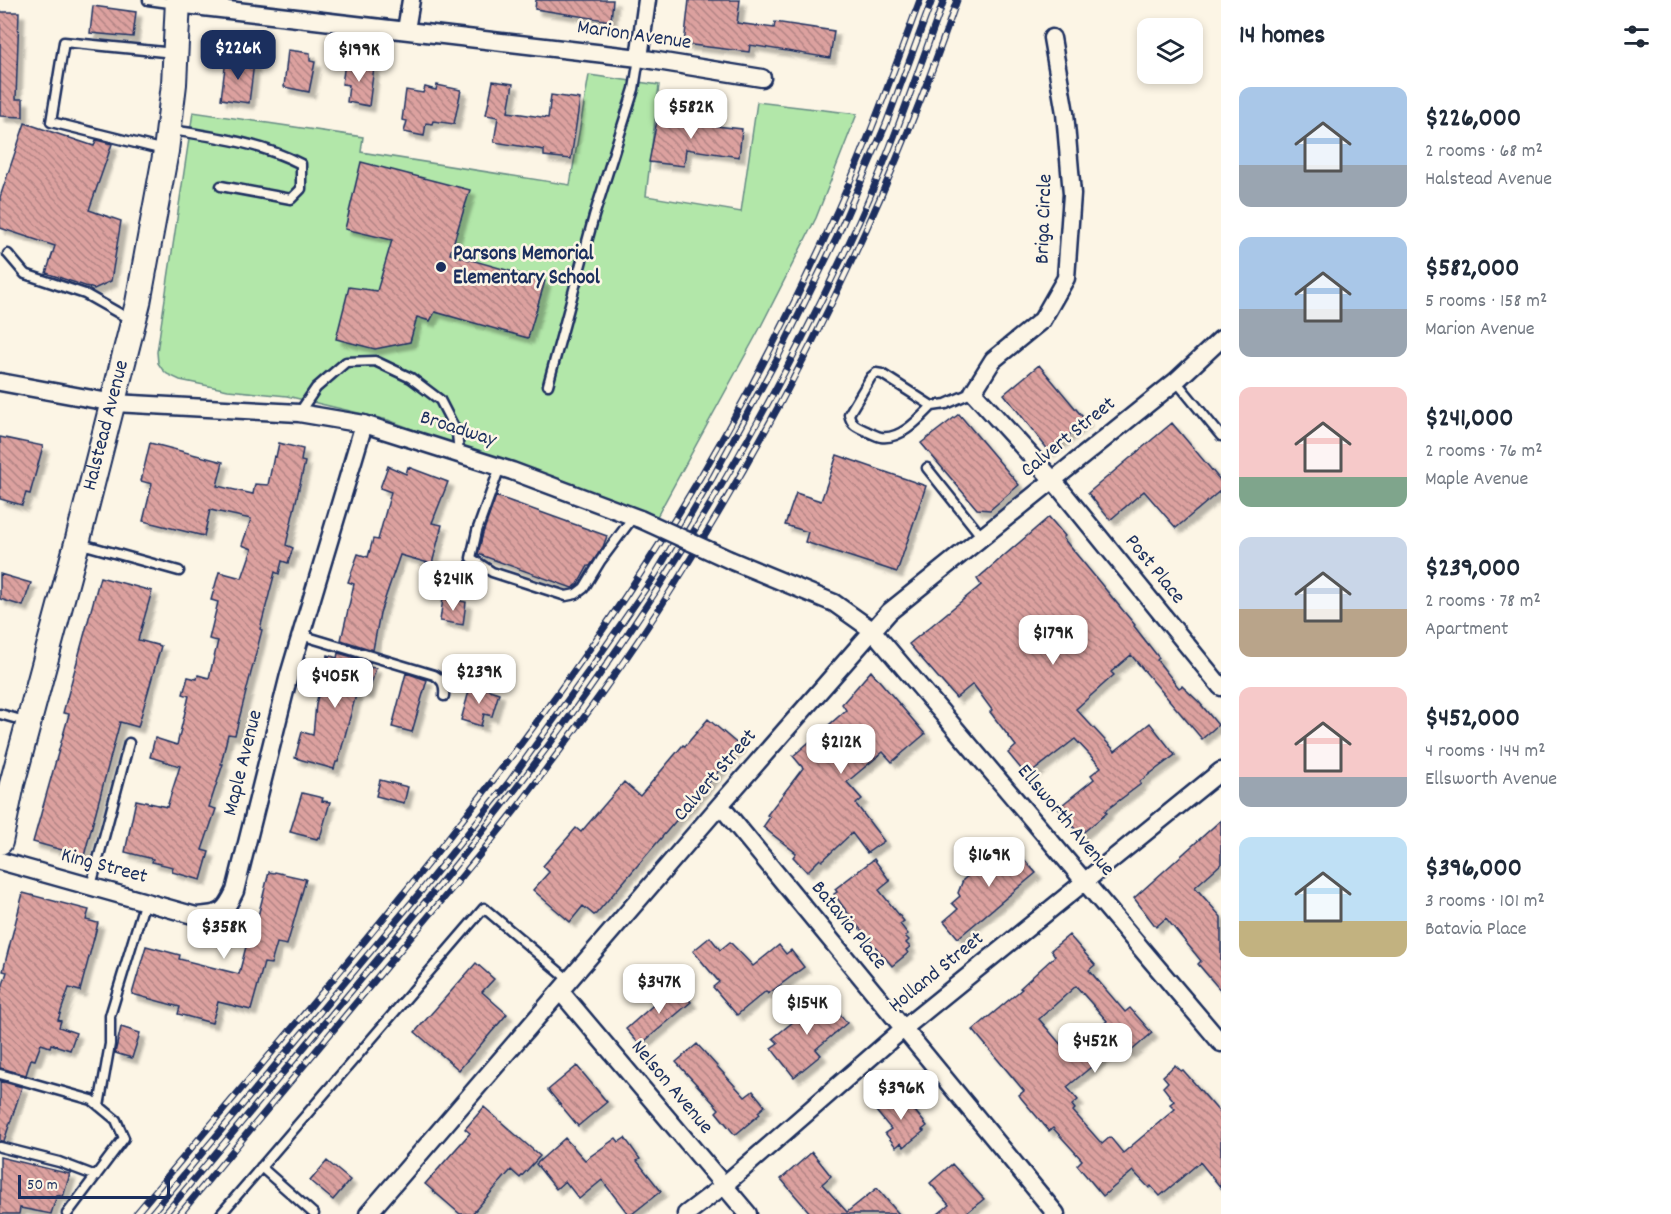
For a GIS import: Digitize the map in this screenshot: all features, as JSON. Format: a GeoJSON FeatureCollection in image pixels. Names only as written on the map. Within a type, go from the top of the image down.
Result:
{"type":"FeatureCollection","features":[{"type":"Feature","properties":{"kind":"street"},"geometry":{"type":"LineString","coordinates":[[406,30],[411,0]]}},
{"type":"Feature","properties":{"kind":"street"},"geometry":{"type":"LineString","coordinates":[[639,58],[647,0]]}},
{"type":"Feature","properties":{"kind":"street","name":"Marion Avenue"},"geometry":{"type":"LineString","coordinates":[[177,2],[639,58],[762,78]]}},
{"type":"Feature","properties":{"kind":"street","name":"Halstead Avenue"},"geometry":{"type":"LineString","coordinates":[[0,842],[6,782],[28,722],[134,322],[167,140],[174,84],[177,2]]}},
{"type":"Feature","properties":{"kind":"street","name":"Briga Circle"},"geometry":{"type":"LineString","coordinates":[[973,392],[993,360],[1042,320],[1066,278],[1072,194],[1065,114],[1052,38]]}},
{"type":"Feature","properties":{"kind":"street","name":"Calvert Street"},"geometry":{"type":"LineString","coordinates":[[368,1214],[889,612],[1176,381],[1221,339]]}},
{"type":"Feature","properties":{"kind":"street","name":"Broadway"},"geometry":{"type":"LineString","coordinates":[[0,382],[114,403],[299,413],[364,424],[459,453],[637,517],[730,560],[834,603],[872,630]]}},
{"type":"Feature","properties":{"kind":"street"},"geometry":{"type":"LineString","coordinates":[[973,392],[1053,480]]}},
{"type":"Feature","properties":{"kind":"street","name":"Maple Avenue"},"geometry":{"type":"LineString","coordinates":[[196,916],[214,915],[227,908],[235,891],[301,635],[364,424]]}},
{"type":"Feature","properties":{"kind":"street","name":"Post Place"},"geometry":{"type":"LineString","coordinates":[[1053,480],[1221,687]]}},
{"type":"Feature","properties":{"kind":"street","name":"Ellsworth Avenue"},"geometry":{"type":"LineString","coordinates":[[872,630],[1221,1043]]}},
{"type":"Feature","properties":{"kind":"street","name":"Holland Street"},"geometry":{"type":"LineString","coordinates":[[686,1214],[723,1185],[903,1029],[1221,771]]}},
{"type":"Feature","properties":{"kind":"street","name":"Batavia Place"},"geometry":{"type":"LineString","coordinates":[[720,805],[1056,1214]]}},
{"type":"Feature","properties":{"kind":"street","name":"King Street"},"geometry":{"type":"LineString","coordinates":[[0,861],[196,916]]}},
{"type":"Feature","properties":{"kind":"street","name":"Nelson Avenue"},"geometry":{"type":"LineString","coordinates":[[565,986],[748,1214]]}},
{"type":"Feature","properties":{"kind":"lane"},"geometry":{"type":"LineString","coordinates":[[148,0],[177,2]]}},
{"type":"Feature","properties":{"kind":"lane"},"geometry":{"type":"LineString","coordinates":[[174,53],[64,42],[51,122],[167,140],[238,141],[280,153],[301,164],[301,189],[291,199],[221,186]]}},
{"type":"Feature","properties":{"kind":"lane"},"geometry":{"type":"LineString","coordinates":[[548,385],[594,216],[634,89],[639,58]]}},
{"type":"Feature","properties":{"kind":"lane"},"geometry":{"type":"LineString","coordinates":[[8,254],[26,274],[85,294],[134,322]]}},
{"type":"Feature","properties":{"kind":"lane"},"geometry":{"type":"LineString","coordinates":[[299,413],[316,388],[346,362],[375,361],[411,378],[440,400],[457,433],[459,453]]}},
{"type":"Feature","properties":{"kind":"lane"},"geometry":{"type":"LineString","coordinates":[[932,406],[882,374],[876,373],[871,377],[849,414],[854,426],[882,437],[894,436],[907,429],[932,406],[946,404],[973,392]]}},
{"type":"Feature","properties":{"kind":"lane"},"geometry":{"type":"LineString","coordinates":[[1176,381],[1221,436]]}},
{"type":"Feature","properties":{"kind":"lane"},"geometry":{"type":"LineString","coordinates":[[500,467],[477,531],[471,558],[492,572],[566,596],[576,594],[587,584],[601,560],[637,517]]}},
{"type":"Feature","properties":{"kind":"lane"},"geometry":{"type":"LineString","coordinates":[[927,468],[982,537]]}},
{"type":"Feature","properties":{"kind":"lane"},"geometry":{"type":"LineString","coordinates":[[77,543],[179,571]]}},
{"type":"Feature","properties":{"kind":"lane"},"geometry":{"type":"LineString","coordinates":[[301,635],[434,675],[441,679],[445,686],[444,696]]}},
{"type":"Feature","properties":{"kind":"lane"},"geometry":{"type":"LineString","coordinates":[[0,714],[28,722]]}},
{"type":"Feature","properties":{"kind":"lane"},"geometry":{"type":"LineString","coordinates":[[91,886],[129,743]]}},
{"type":"Feature","properties":{"kind":"lane"},"geometry":{"type":"LineString","coordinates":[[99,1107],[110,1044],[110,1016],[145,901]]}},
{"type":"Feature","properties":{"kind":"lane"},"geometry":{"type":"LineString","coordinates":[[221,1214],[484,908],[565,986]]}},
{"type":"Feature","properties":{"kind":"lane"},"geometry":{"type":"LineString","coordinates":[[0,1074],[92,1100],[116,1120],[124,1138],[67,1214]]}},
{"type":"Feature","properties":{"kind":"lane"},"geometry":{"type":"LineString","coordinates":[[0,1147],[59,1162],[96,1176]]}},
{"type":"Feature","properties":{"kind":"lane"},"geometry":{"type":"LineString","coordinates":[[261,1167],[314,1214]]}},
{"type":"Feature","properties":{"kind":"green space"},"geometry":{"type":"Polygon","coordinates":[[[589,75],[659,85],[646,196],[741,212],[757,102],[857,114],[816,218],[759,330],[655,520],[388,420],[287,396],[228,390],[180,380],[162,369],[158,363],[157,352],[193,112],[363,137],[361,152],[570,185],[589,75]]]}},
{"type":"Feature","properties":{"kind":"building"},"geometry":{"type":"Polygon","coordinates":[[[536,0],[613,0],[611,21],[535,9],[536,0]]]}},
{"type":"Feature","properties":{"kind":"building"},"geometry":{"type":"Polygon","coordinates":[[[689,0],[740,0],[737,23],[774,28],[775,22],[834,31],[830,58],[750,45],[749,52],[684,44],[689,0]]]}},
{"type":"Feature","properties":{"kind":"building"},"geometry":{"type":"Polygon","coordinates":[[[93,6],[136,12],[133,37],[90,33],[93,6]]]}},
{"type":"Feature","properties":{"kind":"building"},"geometry":{"type":"Polygon","coordinates":[[[0,12],[19,12],[16,99],[23,99],[23,117],[0,116],[0,12]]]}},
{"type":"Feature","properties":{"kind":"building"},"geometry":{"type":"Polygon","coordinates":[[[288,50],[310,53],[310,61],[315,62],[309,92],[284,87],[288,50]]]}},
{"type":"Feature","properties":{"kind":"building"},"geometry":{"type":"Polygon","coordinates":[[[226,59],[254,63],[249,103],[221,99],[226,59]]]}},
{"type":"Feature","properties":{"kind":"building"},"geometry":{"type":"Polygon","coordinates":[[[345,63],[374,67],[369,106],[347,102],[349,85],[342,84],[345,63]]]}},
{"type":"Feature","properties":{"kind":"building"},"geometry":{"type":"Polygon","coordinates":[[[493,81],[513,84],[508,112],[548,118],[551,95],[580,99],[571,159],[544,156],[544,150],[494,142],[498,117],[486,115],[493,81]]]}},
{"type":"Feature","properties":{"kind":"building"},"geometry":{"type":"Polygon","coordinates":[[[437,85],[461,90],[454,124],[433,121],[432,124],[426,123],[424,136],[404,132],[407,121],[402,120],[406,90],[423,93],[425,87],[436,90],[437,85]]]}},
{"type":"Feature","properties":{"kind":"building"},"geometry":{"type":"Polygon","coordinates":[[[658,115],[690,119],[690,123],[742,129],[739,157],[686,149],[684,166],[649,162],[658,115]]]}},
{"type":"Feature","properties":{"kind":"building"},"geometry":{"type":"Polygon","coordinates":[[[25,123],[94,146],[96,140],[112,144],[89,210],[121,221],[111,281],[94,289],[46,273],[55,246],[0,228],[0,197],[25,123]]]}},
{"type":"Feature","properties":{"kind":"building","name":"Parsons Memorial Elementary School"},"geometry":{"type":"Polygon","coordinates":[[[361,162],[470,190],[450,254],[545,281],[528,338],[435,312],[430,321],[417,317],[410,342],[375,349],[336,339],[349,287],[377,291],[392,240],[345,229],[361,162]]]}},
{"type":"Feature","properties":{"kind":"building"},"geometry":{"type":"Polygon","coordinates":[[[1039,365],[1086,421],[1049,451],[1004,394],[1039,365]]]}},
{"type":"Feature","properties":{"kind":"building"},"geometry":{"type":"Polygon","coordinates":[[[959,414],[1019,485],[990,510],[977,509],[921,443],[959,414]]]}},
{"type":"Feature","properties":{"kind":"building"},"geometry":{"type":"Polygon","coordinates":[[[1172,423],[1221,481],[1221,490],[1176,528],[1144,491],[1110,520],[1088,493],[1172,423]]]}},
{"type":"Feature","properties":{"kind":"building"},"geometry":{"type":"Polygon","coordinates":[[[0,437],[43,446],[30,494],[26,493],[22,505],[0,499],[0,437]]]}},
{"type":"Feature","properties":{"kind":"building"},"geometry":{"type":"Polygon","coordinates":[[[150,443],[223,462],[217,486],[253,494],[255,484],[268,485],[279,443],[303,449],[301,461],[305,462],[286,545],[293,548],[288,563],[282,561],[279,574],[275,572],[235,735],[228,734],[221,764],[223,764],[209,807],[216,809],[202,850],[209,852],[201,880],[172,872],[173,867],[152,862],[153,859],[125,852],[136,800],[167,807],[180,766],[150,757],[155,738],[177,745],[189,696],[183,694],[188,677],[197,679],[198,675],[209,678],[218,641],[209,639],[218,602],[211,600],[219,572],[242,578],[252,549],[242,545],[251,519],[210,510],[204,536],[143,521],[152,484],[141,481],[150,443]]]}},
{"type":"Feature","properties":{"kind":"building"},"geometry":{"type":"Polygon","coordinates":[[[837,455],[926,486],[897,572],[805,542],[808,532],[785,525],[796,493],[821,501],[837,455]]]}},
{"type":"Feature","properties":{"kind":"building"},"geometry":{"type":"Polygon","coordinates":[[[388,466],[406,474],[408,467],[448,482],[432,523],[442,525],[432,564],[400,555],[380,613],[373,650],[341,640],[354,584],[348,582],[358,554],[368,557],[373,539],[378,540],[391,492],[380,488],[388,466]]]}},
{"type":"Feature","properties":{"kind":"building"},"geometry":{"type":"Polygon","coordinates":[[[496,496],[607,536],[603,547],[578,584],[572,588],[478,554],[496,496]]]}},
{"type":"Feature","properties":{"kind":"building"},"geometry":{"type":"Polygon","coordinates":[[[1049,517],[1065,536],[1063,538],[1135,625],[1159,658],[1157,660],[1179,688],[1182,686],[1199,702],[1218,725],[1202,739],[1131,655],[1111,672],[1114,675],[1076,709],[1115,751],[1150,723],[1175,755],[1139,782],[1141,784],[1105,811],[1107,813],[1080,835],[1058,808],[1094,779],[1091,775],[1101,767],[1075,739],[1027,776],[1008,753],[1016,746],[990,712],[992,710],[973,684],[956,698],[909,644],[981,585],[977,579],[1049,517]]]}},
{"type":"Feature","properties":{"kind":"building"},"geometry":{"type":"Polygon","coordinates":[[[0,574],[31,583],[23,606],[0,599],[0,574]]]}},
{"type":"Feature","properties":{"kind":"building"},"geometry":{"type":"Polygon","coordinates":[[[100,577],[152,591],[138,640],[161,646],[138,727],[120,722],[84,856],[33,842],[69,714],[63,713],[100,577]]]}},
{"type":"Feature","properties":{"kind":"building"},"geometry":{"type":"Polygon","coordinates":[[[443,598],[466,602],[463,625],[440,621],[443,598]]]}},
{"type":"Feature","properties":{"kind":"building"},"geometry":{"type":"Polygon","coordinates":[[[338,653],[370,662],[369,667],[376,668],[368,694],[357,691],[338,762],[334,769],[295,758],[302,732],[313,735],[316,704],[328,655],[337,658],[338,653]]]}},
{"type":"Feature","properties":{"kind":"building"},"geometry":{"type":"Polygon","coordinates":[[[871,671],[925,734],[892,762],[883,752],[847,782],[862,799],[856,804],[884,841],[867,853],[852,833],[807,872],[793,857],[796,853],[763,827],[770,817],[767,815],[803,768],[793,756],[846,710],[842,704],[871,671]]]}},
{"type":"Feature","properties":{"kind":"building"},"geometry":{"type":"Polygon","coordinates":[[[406,673],[427,680],[412,732],[392,727],[406,673]]]}},
{"type":"Feature","properties":{"kind":"building"},"geometry":{"type":"Polygon","coordinates":[[[471,684],[499,693],[492,716],[484,714],[481,726],[461,720],[471,684]]]}},
{"type":"Feature","properties":{"kind":"building"},"geometry":{"type":"Polygon","coordinates":[[[708,719],[740,746],[596,914],[594,915],[583,906],[570,922],[533,890],[549,872],[543,866],[576,828],[581,832],[624,782],[640,796],[708,719]]]}},
{"type":"Feature","properties":{"kind":"building"},"geometry":{"type":"Polygon","coordinates":[[[380,780],[408,787],[404,803],[376,796],[380,780]]]}},
{"type":"Feature","properties":{"kind":"building"},"geometry":{"type":"Polygon","coordinates":[[[302,793],[330,802],[320,838],[290,832],[302,793]]]}},
{"type":"Feature","properties":{"kind":"building"},"geometry":{"type":"Polygon","coordinates":[[[1221,820],[1221,864],[1195,887],[1221,917],[1221,991],[1198,964],[1201,961],[1166,918],[1156,927],[1134,898],[1221,820]]]}},
{"type":"Feature","properties":{"kind":"building"},"geometry":{"type":"Polygon","coordinates":[[[1008,841],[1036,873],[958,938],[944,921],[958,909],[952,903],[960,896],[958,893],[963,880],[1008,841]]]}},
{"type":"Feature","properties":{"kind":"building"},"geometry":{"type":"Polygon","coordinates":[[[874,859],[890,881],[879,890],[904,921],[900,924],[908,934],[905,936],[909,940],[906,943],[910,947],[906,950],[908,953],[892,966],[855,923],[834,894],[837,892],[835,889],[874,859]]]}},
{"type":"Feature","properties":{"kind":"building"},"geometry":{"type":"Polygon","coordinates":[[[269,872],[306,879],[287,945],[277,943],[271,964],[264,963],[251,1010],[218,1002],[212,1023],[178,1014],[180,1007],[132,994],[146,946],[180,955],[179,959],[239,974],[254,915],[258,916],[269,872]]]}},
{"type":"Feature","properties":{"kind":"building"},"geometry":{"type":"Polygon","coordinates":[[[23,893],[89,910],[86,920],[98,923],[80,991],[69,988],[58,1020],[61,1021],[59,1027],[76,1033],[70,1050],[51,1044],[50,1047],[41,1044],[35,1060],[31,1059],[26,1075],[0,1068],[0,994],[7,972],[3,971],[23,893]]]}},
{"type":"Feature","properties":{"kind":"building"},"geometry":{"type":"Polygon","coordinates":[[[1069,935],[1095,965],[1089,970],[1125,1012],[1130,1008],[1152,1033],[1129,1053],[1120,1043],[1067,1087],[1078,1100],[1072,1105],[1075,1109],[1073,1111],[1102,1144],[1110,1137],[1123,1153],[1175,1109],[1170,1104],[1174,1101],[1163,1087],[1168,1082],[1163,1076],[1175,1065],[1181,1071],[1183,1070],[1221,1114],[1221,1188],[1200,1162],[1160,1196],[1133,1171],[1103,1196],[1077,1165],[1082,1160],[1053,1128],[1049,1131],[1021,1098],[1019,1095],[1024,1091],[973,1030],[1022,989],[1020,988],[1055,956],[1051,950],[1069,935]],[[1076,986],[1039,1019],[1068,1053],[1107,1021],[1076,986]]]}},
{"type":"Feature","properties":{"kind":"building"},"geometry":{"type":"Polygon","coordinates":[[[710,937],[720,950],[730,942],[753,966],[779,945],[786,954],[791,950],[804,967],[768,994],[766,991],[737,1015],[713,987],[719,982],[693,951],[710,937]]]}},
{"type":"Feature","properties":{"kind":"building"},"geometry":{"type":"Polygon","coordinates":[[[476,963],[494,979],[482,992],[507,1014],[459,1070],[415,1032],[476,963]]]}},
{"type":"Feature","properties":{"kind":"building"},"geometry":{"type":"Polygon","coordinates":[[[676,985],[691,1002],[640,1045],[626,1029],[676,985]]]}},
{"type":"Feature","properties":{"kind":"building"},"geometry":{"type":"Polygon","coordinates":[[[826,997],[847,1023],[816,1049],[821,1055],[794,1077],[771,1048],[778,1043],[773,1038],[826,997]]]}},
{"type":"Feature","properties":{"kind":"building"},"geometry":{"type":"Polygon","coordinates":[[[121,1027],[140,1033],[132,1058],[115,1053],[121,1027]]]}},
{"type":"Feature","properties":{"kind":"building"},"geometry":{"type":"Polygon","coordinates":[[[697,1044],[745,1097],[753,1091],[765,1106],[758,1112],[760,1114],[735,1135],[716,1112],[719,1109],[676,1062],[697,1044]]]}},
{"type":"Feature","properties":{"kind":"building"},"geometry":{"type":"Polygon","coordinates":[[[577,1066],[607,1102],[578,1126],[548,1090],[577,1066]]]}},
{"type":"Feature","properties":{"kind":"building"},"geometry":{"type":"Polygon","coordinates":[[[0,1081],[22,1087],[4,1141],[0,1141],[0,1081]]]}},
{"type":"Feature","properties":{"kind":"building"},"geometry":{"type":"Polygon","coordinates":[[[900,1092],[927,1126],[904,1147],[901,1143],[896,1147],[885,1133],[891,1129],[876,1111],[900,1092]]]}},
{"type":"Feature","properties":{"kind":"building"},"geometry":{"type":"Polygon","coordinates":[[[484,1107],[540,1156],[520,1178],[511,1170],[472,1214],[460,1214],[425,1184],[470,1133],[465,1129],[484,1107]]]}},
{"type":"Feature","properties":{"kind":"building"},"geometry":{"type":"Polygon","coordinates":[[[565,1138],[585,1160],[616,1138],[619,1142],[625,1138],[640,1159],[637,1161],[661,1191],[632,1214],[628,1214],[602,1180],[579,1199],[565,1181],[556,1189],[536,1164],[565,1138]]]}},
{"type":"Feature","properties":{"kind":"building"},"geometry":{"type":"Polygon","coordinates":[[[812,1152],[831,1176],[822,1184],[847,1212],[877,1188],[899,1214],[811,1214],[781,1179],[812,1152]]]}},
{"type":"Feature","properties":{"kind":"building"},"geometry":{"type":"Polygon","coordinates":[[[0,1157],[70,1174],[63,1197],[57,1195],[51,1214],[20,1208],[19,1214],[0,1214],[0,1157]]]}},
{"type":"Feature","properties":{"kind":"building"},"geometry":{"type":"Polygon","coordinates":[[[327,1161],[350,1180],[333,1200],[310,1181],[327,1161]]]}},
{"type":"Feature","properties":{"kind":"building"},"geometry":{"type":"Polygon","coordinates":[[[952,1164],[984,1199],[965,1214],[938,1214],[949,1205],[930,1183],[952,1164]]]}},
{"type":"Feature","properties":{"kind":"railway"},"geometry":{"type":"LineString","coordinates":[[136,1214],[333,979],[462,820],[525,739],[585,656],[642,571],[718,447],[807,275],[865,146],[920,0]]}},
{"type":"Feature","properties":{"kind":"railway"},"geometry":{"type":"LineString","coordinates":[[151,1214],[422,890],[509,782],[655,575],[713,477],[778,357],[837,237],[886,124],[932,0]]}},
{"type":"Feature","properties":{"kind":"railway"},"geometry":{"type":"LineString","coordinates":[[165,1214],[482,832],[600,674],[669,571],[764,411],[848,245],[887,154],[944,0]]}},
{"type":"Feature","properties":{"kind":"railway"},"geometry":{"type":"LineString","coordinates":[[180,1214],[495,836],[585,716],[658,611],[758,444],[833,300],[900,152],[957,0]]}},
{"type":"Feature","properties":{"kind":"place","name":"Parsons Memorial Elementary School"},"geometry":{"type":"Point","coordinates":[441,267]}}]}
